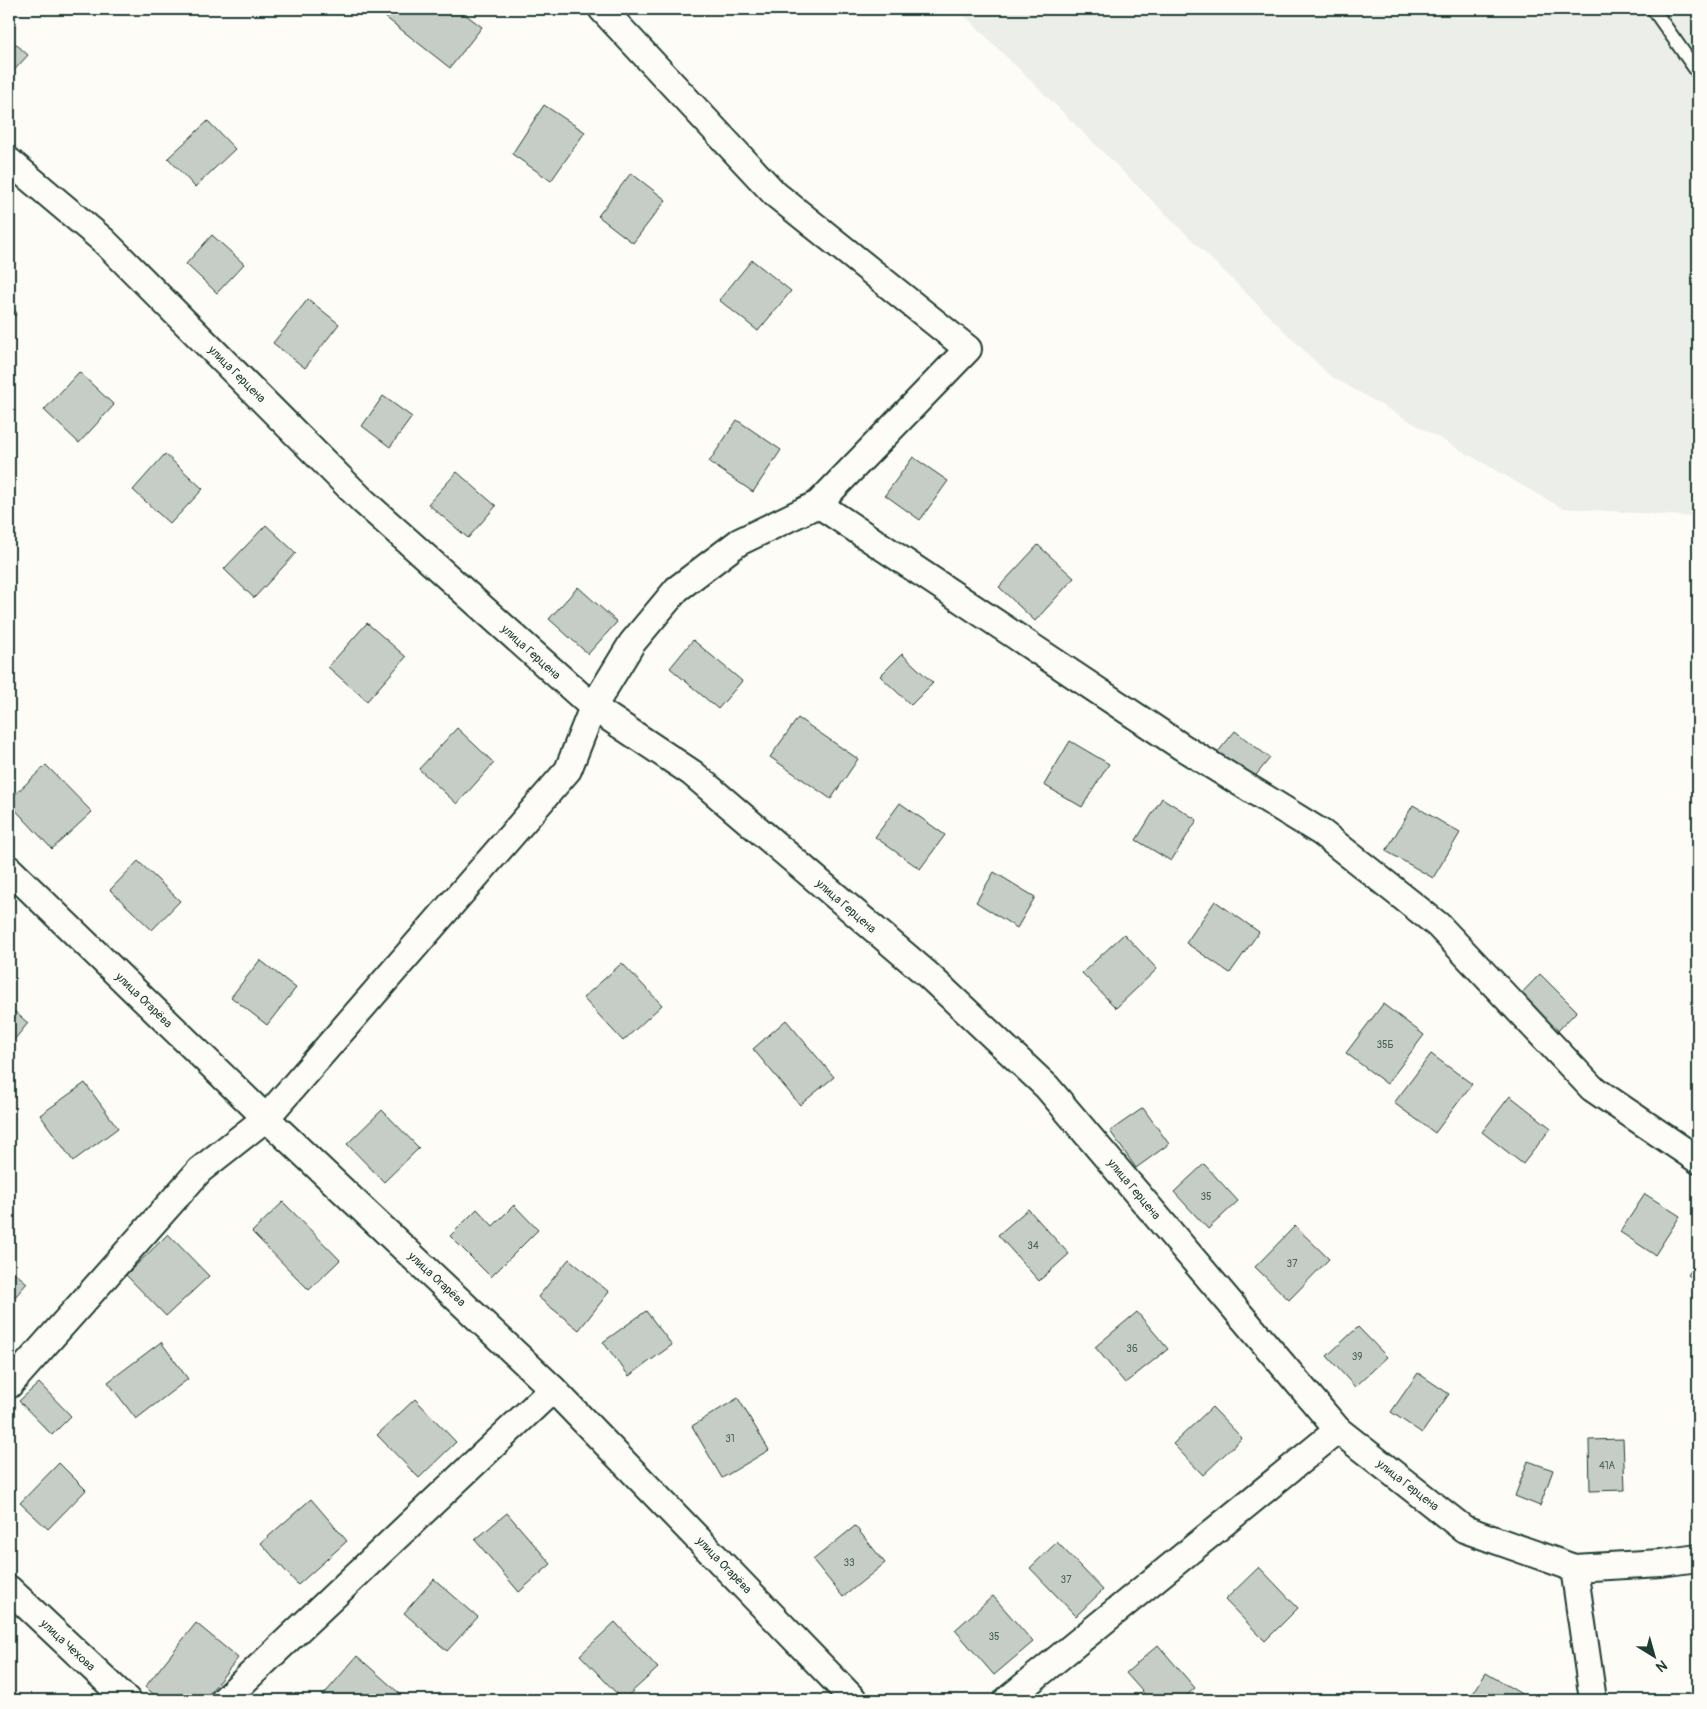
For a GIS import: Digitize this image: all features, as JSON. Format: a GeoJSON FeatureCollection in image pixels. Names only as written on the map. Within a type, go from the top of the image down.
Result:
{"type":"FeatureCollection","features":[{"type":"Feature","properties":{"kind":"street"},"geometry":{"type":"LineString","coordinates":[[9,1385],[200,1170],[266,1118],[568,770],[593,707],[632,643],[677,589],[739,542],[818,504],[968,349],[776,194],[602,9]]}},
{"type":"Feature","properties":{"kind":"street","name":"улица Герцена"},"geometry":{"type":"LineString","coordinates":[[9,161],[104,241],[362,500],[593,707],[692,773],[928,976],[1047,1087],[1338,1430],[1464,1529],[1574,1568],[1661,1563],[1698,1558]]}},
{"type":"Feature","properties":{"kind":"street"},"geometry":{"type":"LineString","coordinates":[[818,504],[1182,747],[1322,833],[1438,925],[1592,1088],[1698,1160]]}},
{"type":"Feature","properties":{"kind":"street","name":"улица Огарёва"},"geometry":{"type":"LineString","coordinates":[[9,869],[266,1118],[553,1389],[854,1700]]}},
{"type":"Feature","properties":{"kind":"street"},"geometry":{"type":"LineString","coordinates":[[224,1700],[553,1389]]}},
{"type":"Feature","properties":{"kind":"street"},"geometry":{"type":"LineString","coordinates":[[1008,1700],[1338,1430]]}},
{"type":"Feature","properties":{"kind":"street"},"geometry":{"type":"LineString","coordinates":[[1574,1568],[1593,1700]]}},
{"type":"Feature","properties":{"kind":"street","name":"улица Чехова"},"geometry":{"type":"LineString","coordinates":[[9,1589],[127,1700]]}},
{"type":"Feature","properties":{"kind":"lane"},"geometry":{"type":"LineString","coordinates":[[1653,9],[1698,73]]}},
{"type":"Feature","properties":{"kind":"shaded area"},"geometry":{"type":"Polygon","coordinates":[[[958,9],[1698,9],[1698,517],[1562,508],[1329,375],[958,9]]]}},
{"type":"Feature","properties":{"kind":"building"},"geometry":{"type":"Polygon","coordinates":[[[375,9],[458,9],[482,27],[450,68],[375,9]]]}},
{"type":"Feature","properties":{"kind":"building"},"geometry":{"type":"Polygon","coordinates":[[[9,38],[28,55],[9,76],[9,38]]]}},
{"type":"Feature","properties":{"kind":"building"},"geometry":{"type":"Polygon","coordinates":[[[544,105],[585,132],[551,181],[512,154],[544,105]]]}},
{"type":"Feature","properties":{"kind":"building"},"geometry":{"type":"Polygon","coordinates":[[[208,121],[235,149],[195,187],[168,158],[208,121]]]}},
{"type":"Feature","properties":{"kind":"building"},"geometry":{"type":"Polygon","coordinates":[[[631,173],[666,200],[633,243],[598,216],[631,173]]]}},
{"type":"Feature","properties":{"kind":"building"},"geometry":{"type":"Polygon","coordinates":[[[212,235],[244,264],[217,293],[186,264],[212,235]]]}},
{"type":"Feature","properties":{"kind":"building"},"geometry":{"type":"Polygon","coordinates":[[[752,260],[791,291],[758,331],[719,300],[752,260]]]}},
{"type":"Feature","properties":{"kind":"building"},"geometry":{"type":"Polygon","coordinates":[[[308,299],[339,324],[305,368],[273,343],[308,299]]]}},
{"type":"Feature","properties":{"kind":"building"},"geometry":{"type":"Polygon","coordinates":[[[9,304],[17,313],[9,322],[9,304]]]}},
{"type":"Feature","properties":{"kind":"building"},"geometry":{"type":"Polygon","coordinates":[[[79,372],[114,405],[79,443],[44,410],[79,372]]]}},
{"type":"Feature","properties":{"kind":"building"},"geometry":{"type":"Polygon","coordinates":[[[383,396],[412,417],[390,447],[362,426],[383,396]]]}},
{"type":"Feature","properties":{"kind":"building"},"geometry":{"type":"Polygon","coordinates":[[[737,420],[781,450],[753,492],[709,462],[737,420]]]}},
{"type":"Feature","properties":{"kind":"building"},"geometry":{"type":"Polygon","coordinates":[[[165,454],[203,489],[170,524],[133,490],[165,454]]]}},
{"type":"Feature","properties":{"kind":"building"},"geometry":{"type":"Polygon","coordinates":[[[913,457],[948,481],[920,520],[885,495],[913,457]]]}},
{"type":"Feature","properties":{"kind":"building"},"geometry":{"type":"Polygon","coordinates":[[[457,472],[496,506],[468,538],[428,504],[457,472]]]}},
{"type":"Feature","properties":{"kind":"building"},"geometry":{"type":"Polygon","coordinates":[[[266,525],[296,553],[254,598],[224,569],[266,525]]]}},
{"type":"Feature","properties":{"kind":"building"},"geometry":{"type":"Polygon","coordinates":[[[1038,545],[1074,578],[1035,621],[999,587],[1038,545]]]}},
{"type":"Feature","properties":{"kind":"building"},"geometry":{"type":"Polygon","coordinates":[[[578,587],[617,622],[588,654],[549,619],[578,587]]]}},
{"type":"Feature","properties":{"kind":"building"},"geometry":{"type":"Polygon","coordinates":[[[367,623],[406,657],[367,701],[328,667],[367,623]]]}},
{"type":"Feature","properties":{"kind":"building"},"geometry":{"type":"Polygon","coordinates":[[[693,640],[742,681],[718,709],[670,668],[693,640]]]}},
{"type":"Feature","properties":{"kind":"building"},"geometry":{"type":"Polygon","coordinates":[[[902,654],[933,683],[911,705],[880,676],[902,654]]]}},
{"type":"Feature","properties":{"kind":"building"},"geometry":{"type":"Polygon","coordinates":[[[798,718],[858,759],[831,799],[770,757],[798,718]]]}},
{"type":"Feature","properties":{"kind":"building"},"geometry":{"type":"Polygon","coordinates":[[[457,728],[494,763],[457,804],[419,769],[457,728]]]}},
{"type":"Feature","properties":{"kind":"building"},"geometry":{"type":"Polygon","coordinates":[[[1235,731],[1270,758],[1248,785],[1213,758],[1235,731]]]}},
{"type":"Feature","properties":{"kind":"building"},"geometry":{"type":"Polygon","coordinates":[[[1070,741],[1109,764],[1082,807],[1044,785],[1070,741]]]}},
{"type":"Feature","properties":{"kind":"building"},"geometry":{"type":"Polygon","coordinates":[[[46,765],[92,812],[52,849],[9,803],[9,800],[46,765]]]}},
{"type":"Feature","properties":{"kind":"building"},"geometry":{"type":"Polygon","coordinates":[[[1162,798],[1197,820],[1171,861],[1136,840],[1162,798]]]}},
{"type":"Feature","properties":{"kind":"building"},"geometry":{"type":"Polygon","coordinates":[[[900,803],[945,835],[920,869],[875,837],[900,803]]]}},
{"type":"Feature","properties":{"kind":"building"},"geometry":{"type":"Polygon","coordinates":[[[1413,805],[1460,833],[1433,878],[1386,851],[1413,805]]]}},
{"type":"Feature","properties":{"kind":"building"},"geometry":{"type":"Polygon","coordinates":[[[138,861],[180,901],[152,930],[110,890],[138,861]]]}},
{"type":"Feature","properties":{"kind":"building"},"geometry":{"type":"Polygon","coordinates":[[[994,872],[1035,897],[1017,928],[976,902],[994,872]]]}},
{"type":"Feature","properties":{"kind":"building"},"geometry":{"type":"Polygon","coordinates":[[[1215,901],[1259,932],[1230,973],[1186,943],[1215,901]]]}},
{"type":"Feature","properties":{"kind":"building"},"geometry":{"type":"Polygon","coordinates":[[[1124,934],[1157,969],[1116,1008],[1082,973],[1124,934]]]}},
{"type":"Feature","properties":{"kind":"building"},"geometry":{"type":"Polygon","coordinates":[[[260,960],[296,988],[267,1025],[231,997],[260,960]]]}},
{"type":"Feature","properties":{"kind":"building"},"geometry":{"type":"Polygon","coordinates":[[[622,963],[662,1005],[623,1041],[583,998],[622,963]]]}},
{"type":"Feature","properties":{"kind":"building"},"geometry":{"type":"Polygon","coordinates":[[[1540,974],[1577,1011],[1550,1039],[1512,1003],[1540,974]]]}},
{"type":"Feature","properties":{"kind":"building"},"geometry":{"type":"Polygon","coordinates":[[[1383,1004],[1424,1035],[1387,1084],[1346,1053],[1383,1004]]]}},
{"type":"Feature","properties":{"kind":"building"},"geometry":{"type":"Polygon","coordinates":[[[9,1007],[28,1023],[9,1046],[9,1007]]]}},
{"type":"Feature","properties":{"kind":"building"},"geometry":{"type":"Polygon","coordinates":[[[786,1020],[834,1077],[800,1105],[753,1049],[786,1020]]]}},
{"type":"Feature","properties":{"kind":"building"},"geometry":{"type":"Polygon","coordinates":[[[1431,1054],[1472,1084],[1435,1133],[1394,1103],[1431,1054]]]}},
{"type":"Feature","properties":{"kind":"building"},"geometry":{"type":"Polygon","coordinates":[[[85,1083],[118,1128],[73,1161],[40,1115],[85,1083]]]}},
{"type":"Feature","properties":{"kind":"building"},"geometry":{"type":"Polygon","coordinates":[[[1510,1096],[1551,1128],[1523,1164],[1482,1132],[1510,1096]]]}},
{"type":"Feature","properties":{"kind":"building"},"geometry":{"type":"Polygon","coordinates":[[[1143,1108],[1169,1144],[1136,1168],[1110,1131],[1143,1108]]]}},
{"type":"Feature","properties":{"kind":"building"},"geometry":{"type":"Polygon","coordinates":[[[382,1110],[419,1148],[384,1182],[347,1144],[382,1110]]]}},
{"type":"Feature","properties":{"kind":"building"},"geometry":{"type":"Polygon","coordinates":[[[1204,1164],[1238,1201],[1208,1229],[1174,1192],[1204,1164]]]}},
{"type":"Feature","properties":{"kind":"building"},"geometry":{"type":"Polygon","coordinates":[[[1645,1194],[1680,1216],[1655,1255],[1620,1232],[1645,1194]]]}},
{"type":"Feature","properties":{"kind":"building"},"geometry":{"type":"Polygon","coordinates":[[[283,1202],[340,1260],[309,1290],[252,1232],[283,1202]]]}},
{"type":"Feature","properties":{"kind":"building"},"geometry":{"type":"Polygon","coordinates":[[[514,1205],[538,1230],[491,1277],[450,1236],[477,1209],[493,1226],[514,1205]]]}},
{"type":"Feature","properties":{"kind":"building"},"geometry":{"type":"Polygon","coordinates":[[[1028,1209],[1069,1254],[1039,1281],[998,1235],[1028,1209]]]}},
{"type":"Feature","properties":{"kind":"building"},"geometry":{"type":"Polygon","coordinates":[[[1295,1226],[1329,1259],[1289,1300],[1255,1267],[1295,1226]]]}},
{"type":"Feature","properties":{"kind":"building"},"geometry":{"type":"Polygon","coordinates":[[[168,1234],[209,1276],[166,1316],[126,1275],[168,1234]]]}},
{"type":"Feature","properties":{"kind":"building"},"geometry":{"type":"Polygon","coordinates":[[[569,1259],[609,1292],[579,1330],[538,1297],[569,1259]]]}},
{"type":"Feature","properties":{"kind":"building"},"geometry":{"type":"Polygon","coordinates":[[[1698,1260],[1698,1282],[1688,1275],[1698,1260]]]}},
{"type":"Feature","properties":{"kind":"building"},"geometry":{"type":"Polygon","coordinates":[[[9,1268],[27,1283],[9,1304],[9,1268]]]}},
{"type":"Feature","properties":{"kind":"building"},"geometry":{"type":"Polygon","coordinates":[[[646,1311],[672,1345],[629,1376],[603,1342],[646,1311]]]}},
{"type":"Feature","properties":{"kind":"building"},"geometry":{"type":"Polygon","coordinates":[[[1137,1312],[1168,1349],[1125,1383],[1095,1347],[1137,1312]]]}},
{"type":"Feature","properties":{"kind":"building"},"geometry":{"type":"Polygon","coordinates":[[[1358,1327],[1387,1357],[1355,1387],[1327,1356],[1358,1327]]]}},
{"type":"Feature","properties":{"kind":"building"},"geometry":{"type":"Polygon","coordinates":[[[161,1342],[188,1379],[136,1419],[108,1382],[161,1342]]]}},
{"type":"Feature","properties":{"kind":"building"},"geometry":{"type":"Polygon","coordinates":[[[1418,1373],[1449,1394],[1422,1433],[1391,1412],[1418,1373]]]}},
{"type":"Feature","properties":{"kind":"building"},"geometry":{"type":"Polygon","coordinates":[[[39,1383],[71,1416],[52,1435],[19,1401],[39,1383]]]}},
{"type":"Feature","properties":{"kind":"building"},"geometry":{"type":"Polygon","coordinates":[[[738,1398],[769,1450],[722,1478],[692,1426],[738,1398]]]}},
{"type":"Feature","properties":{"kind":"building"},"geometry":{"type":"Polygon","coordinates":[[[415,1399],[456,1442],[419,1478],[377,1435],[415,1399]]]}},
{"type":"Feature","properties":{"kind":"building"},"geometry":{"type":"Polygon","coordinates":[[[1212,1407],[1242,1438],[1203,1475],[1173,1444],[1212,1407]]]}},
{"type":"Feature","properties":{"kind":"building"},"geometry":{"type":"Polygon","coordinates":[[[1623,1439],[1625,1490],[1590,1491],[1589,1440],[1623,1439]]]}},
{"type":"Feature","properties":{"kind":"building"},"geometry":{"type":"Polygon","coordinates":[[[1528,1461],[1553,1470],[1540,1506],[1515,1496],[1528,1461]]]}},
{"type":"Feature","properties":{"kind":"building"},"geometry":{"type":"Polygon","coordinates":[[[59,1463],[86,1490],[48,1529],[20,1503],[59,1463]]]}},
{"type":"Feature","properties":{"kind":"building"},"geometry":{"type":"Polygon","coordinates":[[[311,1499],[347,1541],[298,1585],[261,1543],[311,1499]]]}},
{"type":"Feature","properties":{"kind":"building"},"geometry":{"type":"Polygon","coordinates":[[[507,1513],[551,1564],[519,1592],[475,1540],[507,1513]]]}},
{"type":"Feature","properties":{"kind":"building"},"geometry":{"type":"Polygon","coordinates":[[[855,1526],[885,1563],[843,1597],[813,1560],[855,1526]]]}},
{"type":"Feature","properties":{"kind":"building"},"geometry":{"type":"Polygon","coordinates":[[[1057,1542],[1103,1590],[1076,1616],[1030,1568],[1057,1542]]]}},
{"type":"Feature","properties":{"kind":"building"},"geometry":{"type":"Polygon","coordinates":[[[1259,1567],[1298,1608],[1265,1641],[1225,1600],[1259,1567]]]}},
{"type":"Feature","properties":{"kind":"building"},"geometry":{"type":"Polygon","coordinates":[[[434,1579],[478,1617],[447,1651],[404,1613],[434,1579]]]}},
{"type":"Feature","properties":{"kind":"building"},"geometry":{"type":"Polygon","coordinates":[[[993,1596],[1033,1642],[994,1675],[955,1630],[993,1596]]]}},
{"type":"Feature","properties":{"kind":"building"},"geometry":{"type":"Polygon","coordinates":[[[615,1622],[658,1668],[623,1700],[580,1655],[615,1622]]]}},
{"type":"Feature","properties":{"kind":"building"},"geometry":{"type":"Polygon","coordinates":[[[196,1623],[238,1658],[204,1700],[161,1700],[145,1687],[196,1623]]]}},
{"type":"Feature","properties":{"kind":"building"},"geometry":{"type":"Polygon","coordinates":[[[1158,1645],[1195,1688],[1181,1700],[1150,1700],[1126,1673],[1158,1645]]]}},
{"type":"Feature","properties":{"kind":"building"},"geometry":{"type":"Polygon","coordinates":[[[357,1656],[407,1700],[323,1700],[321,1698],[357,1656]]]}},
{"type":"Feature","properties":{"kind":"building"},"geometry":{"type":"Polygon","coordinates":[[[1486,1673],[1525,1696],[1523,1700],[1469,1700],[1486,1673]]]}}]}
